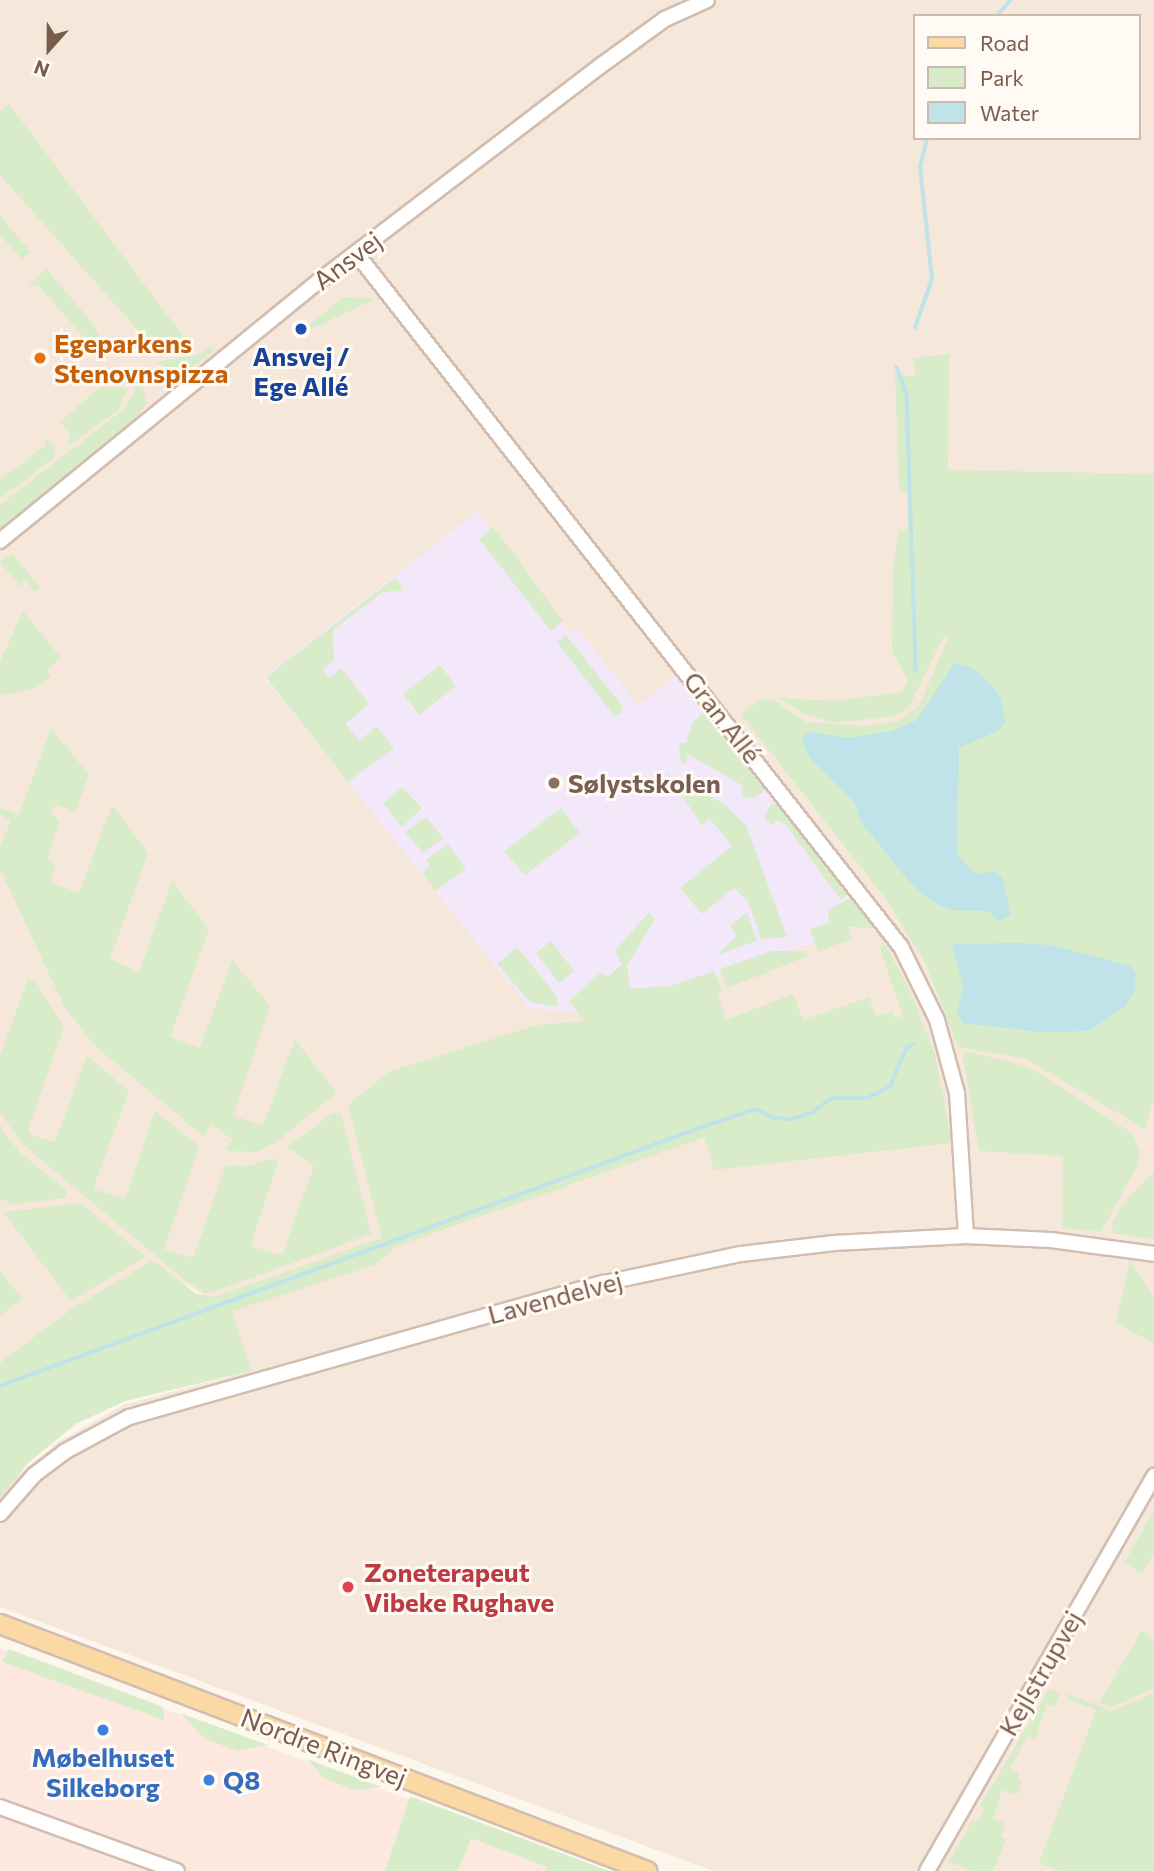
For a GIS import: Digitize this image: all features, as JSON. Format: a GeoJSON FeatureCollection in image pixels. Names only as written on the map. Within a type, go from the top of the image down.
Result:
{"type":"FeatureCollection","features":[{"type":"Feature","properties":{"kind":"main road","name":"Nordre Ringvej"},"geometry":{"type":"LineString","coordinates":[[0,1624],[647,1871]]}},
{"type":"Feature","properties":{"kind":"street","name":"Ansvej"},"geometry":{"type":"LineString","coordinates":[[0,541],[356,253],[665,19],[707,0]]}},
{"type":"Feature","properties":{"kind":"street","name":"Gran Allé"},"geometry":{"type":"LineString","coordinates":[[356,253],[901,947],[937,1020],[957,1093],[966,1236]]}},
{"type":"Feature","properties":{"kind":"street","name":"Lavendelvej"},"geometry":{"type":"LineString","coordinates":[[0,1514],[34,1475],[64,1452],[129,1418],[604,1283],[754,1253],[966,1236],[1051,1240],[1154,1254]]}},
{"type":"Feature","properties":{"kind":"street","name":"Kejlstrupvej"},"geometry":{"type":"LineString","coordinates":[[927,1871],[1154,1476]]}},
{"type":"Feature","properties":{"kind":"street"},"geometry":{"type":"LineString","coordinates":[[0,1807],[177,1871]]}},
{"type":"Feature","properties":{"kind":"shaded area"},"geometry":{"type":"Polygon","coordinates":[[[0,0],[1154,0],[1154,1871],[713,1871],[0,1607],[0,1498],[13,1480],[58,1442],[123,1405],[250,1371],[232,1311],[151,1264],[0,1370],[0,0]]]}},
{"type":"Feature","properties":{"kind":"shaded area","name":"Sølystskolen"},"geometry":{"type":"Polygon","coordinates":[[[478,511],[570,632],[577,627],[638,705],[677,676],[863,914],[864,925],[603,1016],[529,1008],[264,677],[478,511]]]}},
{"type":"Feature","properties":{"kind":"shaded area"},"geometry":{"type":"Polygon","coordinates":[[[0,1648],[603,1871],[0,1871],[0,1648]]]}},
{"type":"Feature","properties":{"kind":"green space"},"geometry":{"type":"Polygon","coordinates":[[[9,104],[188,343],[195,346],[159,350],[152,346],[0,175],[0,111],[9,104]]]}},
{"type":"Feature","properties":{"kind":"green space"},"geometry":{"type":"Polygon","coordinates":[[[0,216],[31,252],[22,259],[0,235],[0,216]]]}},
{"type":"Feature","properties":{"kind":"green space"},"geometry":{"type":"Polygon","coordinates":[[[46,269],[92,322],[111,354],[104,360],[38,285],[28,287],[46,269]]]}},
{"type":"Feature","properties":{"kind":"green space"},"geometry":{"type":"Polygon","coordinates":[[[344,297],[375,299],[307,331],[307,326],[344,297]]]}},
{"type":"Feature","properties":{"kind":"green space"},"geometry":{"type":"Polygon","coordinates":[[[210,346],[214,351],[187,371],[171,372],[157,362],[199,354],[210,346]]]}},
{"type":"Feature","properties":{"kind":"green space"},"geometry":{"type":"Polygon","coordinates":[[[949,354],[948,470],[1154,474],[1154,1098],[1145,1129],[1026,1059],[958,1047],[925,962],[885,898],[741,714],[762,699],[775,701],[806,722],[866,726],[898,721],[919,706],[949,636],[942,639],[909,707],[895,716],[833,723],[803,713],[779,698],[835,701],[902,692],[908,681],[892,651],[893,568],[899,531],[908,529],[907,494],[899,488],[895,375],[916,376],[913,358],[949,354]]]}},
{"type":"Feature","properties":{"kind":"green space"},"geometry":{"type":"Polygon","coordinates":[[[140,380],[147,403],[138,415],[0,529],[0,505],[124,409],[140,380]]]}},
{"type":"Feature","properties":{"kind":"green space"},"geometry":{"type":"Polygon","coordinates":[[[100,387],[128,388],[118,410],[71,444],[67,440],[71,435],[60,422],[100,387]]]}},
{"type":"Feature","properties":{"kind":"green space"},"geometry":{"type":"Polygon","coordinates":[[[46,439],[56,449],[53,458],[0,499],[0,480],[45,446],[46,439]]]}},
{"type":"Feature","properties":{"kind":"green space"},"geometry":{"type":"Polygon","coordinates":[[[493,526],[563,621],[551,631],[479,539],[493,526]]]}},
{"type":"Feature","properties":{"kind":"green space"},"geometry":{"type":"Polygon","coordinates":[[[12,553],[40,587],[36,593],[25,579],[21,587],[0,562],[12,553]]]}},
{"type":"Feature","properties":{"kind":"green space"},"geometry":{"type":"Polygon","coordinates":[[[396,577],[403,591],[383,592],[333,630],[334,660],[323,670],[329,678],[341,668],[369,704],[345,724],[360,741],[376,726],[394,748],[348,782],[266,677],[396,577]]]}},
{"type":"Feature","properties":{"kind":"green space"},"geometry":{"type":"Polygon","coordinates":[[[23,611],[61,658],[47,671],[51,677],[36,688],[0,696],[0,662],[23,611]]]}},
{"type":"Feature","properties":{"kind":"green space"},"geometry":{"type":"Polygon","coordinates":[[[566,635],[623,707],[621,712],[614,716],[557,642],[566,635]]]}},
{"type":"Feature","properties":{"kind":"green space"},"geometry":{"type":"Polygon","coordinates":[[[440,665],[456,686],[419,715],[403,694],[440,665]]]}},
{"type":"Feature","properties":{"kind":"green space"},"geometry":{"type":"Polygon","coordinates":[[[703,712],[765,790],[754,798],[742,797],[743,786],[687,754],[686,766],[680,760],[679,743],[686,743],[692,724],[703,712]]]}},
{"type":"Feature","properties":{"kind":"green space"},"geometry":{"type":"Polygon","coordinates":[[[51,728],[89,775],[75,812],[56,804],[51,815],[60,820],[47,860],[56,865],[50,882],[79,893],[112,805],[148,853],[110,959],[139,972],[172,881],[209,929],[170,1037],[200,1048],[232,960],[270,1006],[233,1115],[263,1126],[295,1039],[336,1093],[278,1141],[256,1152],[225,1151],[233,1140],[212,1125],[203,1136],[94,1045],[64,1006],[0,869],[0,847],[11,820],[0,815],[0,808],[19,815],[51,728]]]}},
{"type":"Feature","properties":{"kind":"green space"},"geometry":{"type":"Polygon","coordinates":[[[666,773],[724,804],[746,825],[787,937],[761,939],[748,902],[734,888],[702,914],[680,888],[732,846],[710,819],[702,825],[666,773]]]}},
{"type":"Feature","properties":{"kind":"green space"},"geometry":{"type":"Polygon","coordinates":[[[402,787],[422,808],[402,827],[383,803],[402,787]]]}},
{"type":"Feature","properties":{"kind":"green space"},"geometry":{"type":"Polygon","coordinates":[[[771,804],[781,804],[849,893],[841,900],[785,824],[777,820],[771,826],[764,817],[771,804]]]}},
{"type":"Feature","properties":{"kind":"green space"},"geometry":{"type":"Polygon","coordinates":[[[561,808],[580,833],[525,875],[504,851],[561,808]]]}},
{"type":"Feature","properties":{"kind":"green space"},"geometry":{"type":"Polygon","coordinates":[[[426,817],[443,838],[423,853],[405,832],[426,817]]]}},
{"type":"Feature","properties":{"kind":"green space"},"geometry":{"type":"Polygon","coordinates":[[[448,844],[466,869],[435,891],[422,873],[430,866],[426,860],[448,844]]]}},
{"type":"Feature","properties":{"kind":"green space"},"geometry":{"type":"Polygon","coordinates":[[[850,898],[875,928],[849,927],[851,939],[818,952],[810,929],[829,923],[828,910],[850,898]]]}},
{"type":"Feature","properties":{"kind":"green space"},"geometry":{"type":"Polygon","coordinates":[[[649,912],[655,919],[627,965],[630,989],[670,986],[714,971],[722,990],[717,993],[726,1020],[793,994],[803,1020],[869,997],[876,1016],[893,1011],[894,1018],[903,1016],[879,946],[885,944],[908,987],[935,1054],[952,1143],[714,1170],[705,1137],[397,1246],[375,1265],[232,1311],[251,1371],[125,1401],[76,1424],[28,1463],[0,1498],[0,1363],[73,1308],[153,1260],[195,1293],[214,1297],[382,1238],[348,1105],[390,1071],[537,1025],[585,1021],[569,1001],[601,972],[608,977],[622,964],[615,951],[649,912]]]}},
{"type":"Feature","properties":{"kind":"green space"},"geometry":{"type":"Polygon","coordinates":[[[747,912],[757,941],[717,955],[737,936],[730,926],[747,912]]]}},
{"type":"Feature","properties":{"kind":"green space"},"geometry":{"type":"Polygon","coordinates":[[[551,941],[574,971],[559,983],[536,953],[551,941]]]}},
{"type":"Feature","properties":{"kind":"green space"},"geometry":{"type":"Polygon","coordinates":[[[517,947],[557,996],[557,1007],[530,1002],[497,964],[517,947]]]}},
{"type":"Feature","properties":{"kind":"green space"},"geometry":{"type":"Polygon","coordinates":[[[772,951],[806,951],[808,956],[727,988],[720,969],[772,951]]]}},
{"type":"Feature","properties":{"kind":"green space"},"geometry":{"type":"Polygon","coordinates":[[[28,979],[36,982],[64,1027],[28,1129],[31,1135],[55,1142],[87,1056],[129,1091],[93,1189],[125,1199],[155,1111],[199,1146],[164,1249],[193,1258],[226,1165],[249,1166],[273,1158],[278,1162],[250,1246],[282,1255],[314,1166],[287,1147],[333,1113],[341,1113],[371,1234],[213,1292],[204,1293],[186,1281],[21,1143],[0,1112],[0,1056],[28,979]]]}},
{"type":"Feature","properties":{"kind":"green space"},"geometry":{"type":"Polygon","coordinates":[[[970,1052],[1029,1067],[1132,1133],[1140,1152],[1137,1166],[1101,1232],[1062,1228],[1063,1156],[979,1151],[962,1053],[970,1052]]]}},
{"type":"Feature","properties":{"kind":"green space"},"geometry":{"type":"Polygon","coordinates":[[[0,1127],[20,1153],[67,1191],[65,1198],[13,1204],[0,1199],[0,1127]]]}},
{"type":"Feature","properties":{"kind":"green space"},"geometry":{"type":"Polygon","coordinates":[[[1154,1171],[1154,1240],[1113,1233],[1112,1223],[1121,1206],[1154,1171]]]}},
{"type":"Feature","properties":{"kind":"green space"},"geometry":{"type":"Polygon","coordinates":[[[81,1203],[145,1257],[71,1301],[3,1212],[81,1203]]]}},
{"type":"Feature","properties":{"kind":"green space"},"geometry":{"type":"Polygon","coordinates":[[[1130,1260],[1154,1299],[1154,1344],[1116,1322],[1130,1260]]]}},
{"type":"Feature","properties":{"kind":"green space"},"geometry":{"type":"Polygon","coordinates":[[[0,1271],[22,1299],[0,1316],[0,1271]]]}},
{"type":"Feature","properties":{"kind":"green space"},"geometry":{"type":"Polygon","coordinates":[[[1154,1510],[1154,1553],[1142,1574],[1125,1562],[1154,1510]]]}},
{"type":"Feature","properties":{"kind":"green space"},"geometry":{"type":"Polygon","coordinates":[[[1142,1630],[1154,1640],[1154,1688],[1112,1707],[1099,1703],[1142,1630]]]}},
{"type":"Feature","properties":{"kind":"green space"},"geometry":{"type":"Polygon","coordinates":[[[9,1649],[163,1707],[164,1720],[2,1662],[9,1649]]]}},
{"type":"Feature","properties":{"kind":"green space"},"geometry":{"type":"Polygon","coordinates":[[[1049,1689],[1060,1693],[1055,1706],[1047,1704],[1035,1739],[1027,1737],[1010,1769],[1019,1773],[1017,1779],[1022,1782],[1017,1795],[1002,1790],[993,1819],[1005,1823],[1001,1837],[1006,1839],[993,1871],[974,1871],[949,1862],[972,1821],[976,1823],[985,1810],[980,1806],[1049,1689]]]}},
{"type":"Feature","properties":{"kind":"green space"},"geometry":{"type":"Polygon","coordinates":[[[1154,1693],[1154,1871],[1061,1871],[1039,1863],[1096,1710],[1066,1698],[1067,1694],[1112,1711],[1154,1693]]]}},
{"type":"Feature","properties":{"kind":"green space"},"geometry":{"type":"Polygon","coordinates":[[[180,1713],[268,1745],[238,1751],[205,1739],[180,1713]]]}},
{"type":"Feature","properties":{"kind":"green space"},"geometry":{"type":"Polygon","coordinates":[[[307,1759],[381,1787],[354,1790],[324,1778],[307,1759]]]}},
{"type":"Feature","properties":{"kind":"green space"},"geometry":{"type":"Polygon","coordinates":[[[410,1797],[609,1871],[546,1871],[547,1867],[471,1838],[458,1871],[385,1871],[410,1797]]]}},
{"type":"Feature","properties":{"kind":"water"},"geometry":{"type":"Polygon","coordinates":[[[954,664],[967,665],[983,676],[1001,697],[1005,722],[998,731],[959,748],[957,854],[975,873],[997,872],[1003,879],[1011,916],[999,921],[988,911],[951,910],[936,904],[910,883],[861,822],[855,803],[810,758],[802,740],[808,732],[848,738],[891,731],[917,720],[954,664]]]}},
{"type":"Feature","properties":{"kind":"water"},"geometry":{"type":"Polygon","coordinates":[[[952,944],[1050,945],[1131,966],[1136,975],[1134,991],[1125,1007],[1089,1031],[1041,1032],[963,1023],[957,1013],[963,987],[952,944]]]}},
{"type":"Feature","properties":{"kind":"waterway"},"geometry":{"type":"LineString","coordinates":[[998,14],[1011,0]]}},
{"type":"Feature","properties":{"kind":"waterway"},"geometry":{"type":"LineString","coordinates":[[915,328],[932,279],[920,167],[927,140]]}},
{"type":"Feature","properties":{"kind":"waterway"},"geometry":{"type":"LineString","coordinates":[[897,367],[907,394],[916,671]]}},
{"type":"Feature","properties":{"kind":"waterway"},"geometry":{"type":"LineString","coordinates":[[0,1386],[756,1109],[774,1118],[792,1119],[812,1113],[832,1098],[868,1098],[890,1087],[906,1049],[914,1044]]}},
{"type":"Feature","properties":{"kind":"place","name":"Ansvej / Ege Allé"},"geometry":{"type":"Point","coordinates":[301,329]}},
{"type":"Feature","properties":{"kind":"place","name":"Egeparkens Stenovnspizza"},"geometry":{"type":"Point","coordinates":[40,358]}},
{"type":"Feature","properties":{"kind":"place","name":"Sølystskolen"},"geometry":{"type":"Point","coordinates":[554,783]}},
{"type":"Feature","properties":{"kind":"place","name":"Zoneterapeut Vibeke Rughave"},"geometry":{"type":"Point","coordinates":[348,1587]}},
{"type":"Feature","properties":{"kind":"place","name":"Møbelhuset Silkeborg"},"geometry":{"type":"Point","coordinates":[103,1730]}},
{"type":"Feature","properties":{"kind":"place","name":"Q8"},"geometry":{"type":"Point","coordinates":[209,1780]}}]}
